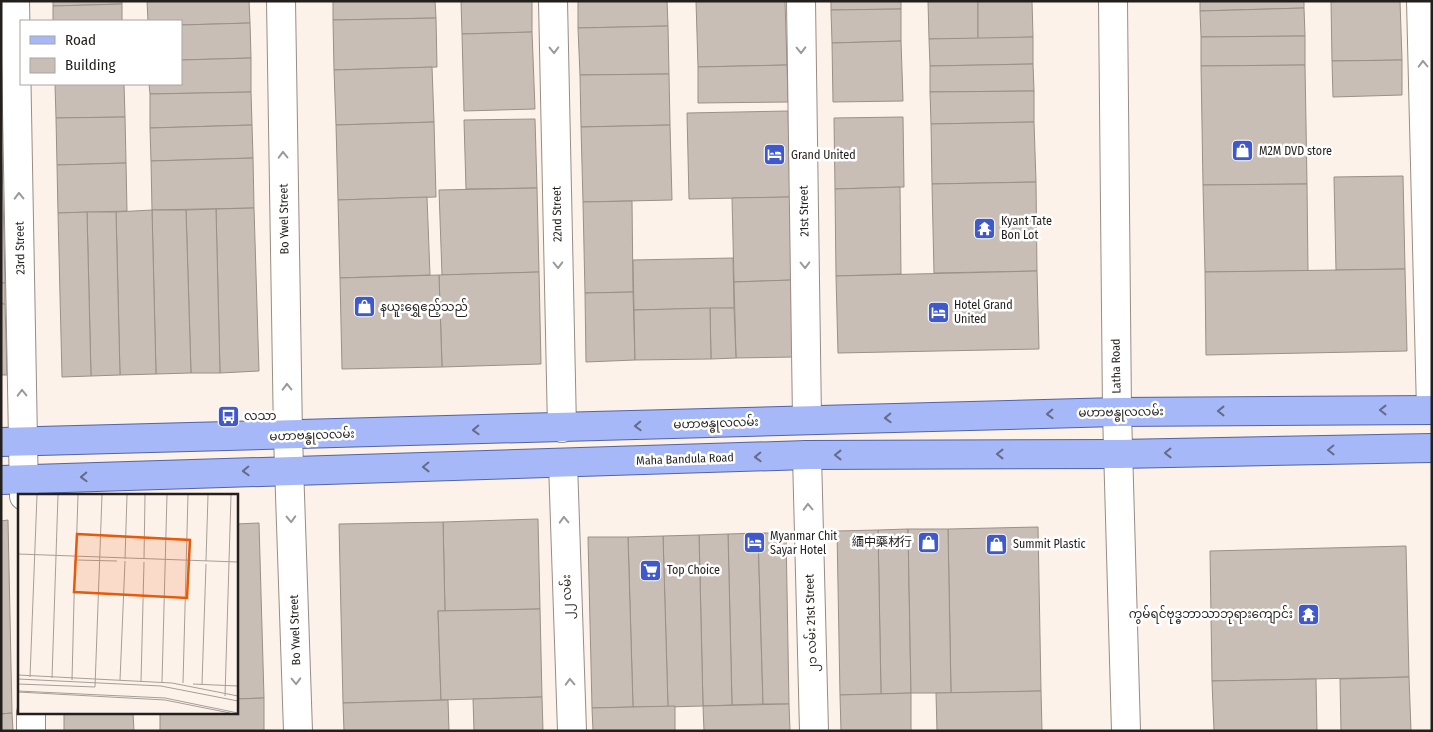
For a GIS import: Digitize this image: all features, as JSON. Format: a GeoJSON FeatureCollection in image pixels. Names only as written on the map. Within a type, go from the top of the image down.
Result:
{"type":"FeatureCollection","features":[{"type":"Feature","properties":{"kind":"main road","name":"မဟာဗန္ဓုလလမ်း"},"geometry":{"type":"LineString","coordinates":[[12,442],[1117,412],[1431,410]]}},
{"type":"Feature","properties":{"kind":"main road"},"geometry":{"type":"LineString","coordinates":[[666,425],[668,460]]}},
{"type":"Feature","properties":{"kind":"main road"},"geometry":{"type":"LineString","coordinates":[[807,455],[1119,454],[1432,448]]}},
{"type":"Feature","properties":{"kind":"main road","name":"Maha Bandula Road"},"geometry":{"type":"LineString","coordinates":[[563,464],[807,455]]}},
{"type":"Feature","properties":{"kind":"main road"},"geometry":{"type":"LineString","coordinates":[[16,485],[289,470],[563,464]]}},
{"type":"Feature","properties":{"kind":"street","name":"23rd Street"},"geometry":{"type":"LineString","coordinates":[[15,1],[12,442],[16,485]]}},
{"type":"Feature","properties":{"kind":"street","name":"Bo Ywel Street"},"geometry":{"type":"LineString","coordinates":[[280,1],[288,436],[298,731]]}},
{"type":"Feature","properties":{"kind":"street","name":"22nd Street"},"geometry":{"type":"LineString","coordinates":[[552,1],[562,428]]}},
{"type":"Feature","properties":{"kind":"street","name":"21st Street"},"geometry":{"type":"LineString","coordinates":[[801,1],[807,420]]}},
{"type":"Feature","properties":{"kind":"street","name":"Latha Road"},"geometry":{"type":"LineString","coordinates":[[1113,1],[1117,412],[1126,731]]}},
{"type":"Feature","properties":{"kind":"street"},"geometry":{"type":"LineString","coordinates":[[1421,1],[1431,410]]}},
{"type":"Feature","properties":{"kind":"street","name":"၂၁ လမ်း 21st Street"},"geometry":{"type":"LineString","coordinates":[[807,455],[814,731]]}},
{"type":"Feature","properties":{"kind":"street","name":"၂၂ လမ်း"},"geometry":{"type":"LineString","coordinates":[[563,464],[572,731]]}},
{"type":"Feature","properties":{"kind":"street"},"geometry":{"type":"LineString","coordinates":[[31,714],[31,731]]}},
{"type":"Feature","properties":{"kind":"building"},"geometry":{"type":"Polygon","coordinates":[[[53,1],[122,1],[122,4],[53,6],[53,1]]]}},
{"type":"Feature","properties":{"kind":"building"},"geometry":{"type":"Polygon","coordinates":[[[147,1],[249,1],[250,23],[182,25],[182,20],[148,20],[147,1]]]}},
{"type":"Feature","properties":{"kind":"building"},"geometry":{"type":"Polygon","coordinates":[[[333,1],[435,1],[436,18],[333,20],[333,1]]]}},
{"type":"Feature","properties":{"kind":"building"},"geometry":{"type":"Polygon","coordinates":[[[461,1],[532,1],[532,32],[462,34],[461,1]]]}},
{"type":"Feature","properties":{"kind":"building"},"geometry":{"type":"Polygon","coordinates":[[[578,1],[667,1],[668,26],[578,28],[578,1]]]}},
{"type":"Feature","properties":{"kind":"building"},"geometry":{"type":"Polygon","coordinates":[[[696,1],[785,1],[787,65],[698,67],[696,1]]]}},
{"type":"Feature","properties":{"kind":"building"},"geometry":{"type":"Polygon","coordinates":[[[831,1],[901,1],[901,9],[831,10],[831,1]]]}},
{"type":"Feature","properties":{"kind":"building"},"geometry":{"type":"Polygon","coordinates":[[[928,1],[978,1],[978,39],[929,39],[928,1]]]}},
{"type":"Feature","properties":{"kind":"building"},"geometry":{"type":"Polygon","coordinates":[[[978,1],[1032,1],[1033,37],[978,39],[978,1]]]}},
{"type":"Feature","properties":{"kind":"building"},"geometry":{"type":"Polygon","coordinates":[[[1200,1],[1304,1],[1304,8],[1200,11],[1200,1]]]}},
{"type":"Feature","properties":{"kind":"building"},"geometry":{"type":"Polygon","coordinates":[[[1331,1],[1400,1],[1402,60],[1332,61],[1331,1]]]}},
{"type":"Feature","properties":{"kind":"building"},"geometry":{"type":"Polygon","coordinates":[[[122,4],[122,20],[53,20],[53,6],[122,4]]]}},
{"type":"Feature","properties":{"kind":"building"},"geometry":{"type":"Polygon","coordinates":[[[1304,8],[1305,36],[1201,37],[1200,11],[1304,8]]]}},
{"type":"Feature","properties":{"kind":"building"},"geometry":{"type":"Polygon","coordinates":[[[901,9],[901,41],[832,43],[831,10],[901,9]]]}},
{"type":"Feature","properties":{"kind":"building"},"geometry":{"type":"Polygon","coordinates":[[[436,18],[437,67],[334,70],[333,20],[436,18]]]}},
{"type":"Feature","properties":{"kind":"building"},"geometry":{"type":"Polygon","coordinates":[[[250,23],[251,58],[182,60],[182,25],[250,23]]]}},
{"type":"Feature","properties":{"kind":"building"},"geometry":{"type":"Polygon","coordinates":[[[668,26],[669,74],[580,75],[578,28],[668,26]]]}},
{"type":"Feature","properties":{"kind":"building"},"geometry":{"type":"Polygon","coordinates":[[[532,32],[535,109],[464,111],[462,34],[532,32]]]}},
{"type":"Feature","properties":{"kind":"building"},"geometry":{"type":"Polygon","coordinates":[[[1305,36],[1305,65],[1201,66],[1201,37],[1305,36]]]}},
{"type":"Feature","properties":{"kind":"building"},"geometry":{"type":"Polygon","coordinates":[[[1033,37],[1033,64],[930,66],[929,39],[1033,37]]]}},
{"type":"Feature","properties":{"kind":"building"},"geometry":{"type":"Polygon","coordinates":[[[901,41],[903,101],[833,102],[832,43],[901,41]]]}},
{"type":"Feature","properties":{"kind":"building"},"geometry":{"type":"Polygon","coordinates":[[[251,58],[251,92],[150,94],[149,85],[182,85],[182,60],[251,58]]]}},
{"type":"Feature","properties":{"kind":"building"},"geometry":{"type":"Polygon","coordinates":[[[1402,60],[1402,95],[1333,97],[1332,61],[1402,60]]]}},
{"type":"Feature","properties":{"kind":"building"},"geometry":{"type":"Polygon","coordinates":[[[1033,64],[1034,91],[930,92],[930,66],[1033,64]]]}},
{"type":"Feature","properties":{"kind":"building"},"geometry":{"type":"Polygon","coordinates":[[[787,65],[788,102],[698,103],[698,67],[787,65]]]}},
{"type":"Feature","properties":{"kind":"building"},"geometry":{"type":"Polygon","coordinates":[[[1305,65],[1307,184],[1203,185],[1201,66],[1305,65]]]}},
{"type":"Feature","properties":{"kind":"building"},"geometry":{"type":"Polygon","coordinates":[[[432,67],[434,122],[336,125],[334,70],[432,67]]]}},
{"type":"Feature","properties":{"kind":"building"},"geometry":{"type":"Polygon","coordinates":[[[669,74],[670,125],[581,127],[580,75],[669,74]]]}},
{"type":"Feature","properties":{"kind":"building"},"geometry":{"type":"Polygon","coordinates":[[[55,85],[124,85],[125,117],[56,118],[55,85]]]}},
{"type":"Feature","properties":{"kind":"building"},"geometry":{"type":"Polygon","coordinates":[[[1034,91],[1034,122],[931,124],[930,92],[1034,91]]]}},
{"type":"Feature","properties":{"kind":"building"},"geometry":{"type":"Polygon","coordinates":[[[251,92],[252,125],[150,128],[150,94],[251,92]]]}},
{"type":"Feature","properties":{"kind":"building"},"geometry":{"type":"Polygon","coordinates":[[[788,111],[790,197],[689,199],[687,113],[788,111]]]}},
{"type":"Feature","properties":{"kind":"building"},"geometry":{"type":"Polygon","coordinates":[[[125,117],[126,163],[57,165],[56,118],[125,117]]]}},
{"type":"Feature","properties":{"kind":"building"},"geometry":{"type":"Polygon","coordinates":[[[903,117],[904,187],[835,189],[834,118],[903,117]]]}},
{"type":"Feature","properties":{"kind":"building"},"geometry":{"type":"Polygon","coordinates":[[[535,119],[537,188],[466,189],[464,120],[535,119]]]}},
{"type":"Feature","properties":{"kind":"building"},"geometry":{"type":"Polygon","coordinates":[[[434,122],[436,197],[338,200],[336,125],[434,122]]]}},
{"type":"Feature","properties":{"kind":"building"},"geometry":{"type":"Polygon","coordinates":[[[1034,122],[1036,182],[932,184],[931,124],[1034,122]]]}},
{"type":"Feature","properties":{"kind":"building"},"geometry":{"type":"Polygon","coordinates":[[[252,125],[253,158],[151,161],[150,128],[252,125]]]}},
{"type":"Feature","properties":{"kind":"building"},"geometry":{"type":"Polygon","coordinates":[[[670,125],[672,200],[583,202],[581,127],[670,125]]]}},
{"type":"Feature","properties":{"kind":"building"},"geometry":{"type":"Polygon","coordinates":[[[1,129],[3,197],[1,197],[1,129]]]}},
{"type":"Feature","properties":{"kind":"building"},"geometry":{"type":"Polygon","coordinates":[[[253,158],[254,208],[152,210],[151,161],[253,158]]]}},
{"type":"Feature","properties":{"kind":"building"},"geometry":{"type":"Polygon","coordinates":[[[126,163],[127,211],[58,213],[57,165],[126,163]]]}},
{"type":"Feature","properties":{"kind":"building"},"geometry":{"type":"Polygon","coordinates":[[[1403,176],[1405,269],[1336,270],[1334,177],[1403,176]]]}},
{"type":"Feature","properties":{"kind":"building","name":"Kyant Tate Bon Lot"},"geometry":{"type":"Polygon","coordinates":[[[1036,182],[1037,271],[934,273],[932,184],[1036,182]]]}},
{"type":"Feature","properties":{"kind":"building"},"geometry":{"type":"Polygon","coordinates":[[[1307,184],[1308,271],[1205,272],[1203,185],[1307,184]]]}},
{"type":"Feature","properties":{"kind":"building"},"geometry":{"type":"Polygon","coordinates":[[[900,187],[901,274],[836,276],[835,189],[900,187]]]}},
{"type":"Feature","properties":{"kind":"building"},"geometry":{"type":"Polygon","coordinates":[[[537,188],[539,272],[442,275],[439,190],[537,188]]]}},
{"type":"Feature","properties":{"kind":"building"},"geometry":{"type":"Polygon","coordinates":[[[1,197],[3,197],[5,283],[1,283],[1,197]]]}},
{"type":"Feature","properties":{"kind":"building"},"geometry":{"type":"Polygon","coordinates":[[[427,197],[430,275],[340,278],[338,200],[427,197]]]}},
{"type":"Feature","properties":{"kind":"building"},"geometry":{"type":"Polygon","coordinates":[[[790,197],[792,280],[734,282],[732,198],[790,197]]]}},
{"type":"Feature","properties":{"kind":"building"},"geometry":{"type":"Polygon","coordinates":[[[632,201],[633,292],[585,293],[583,202],[632,201]]]}},
{"type":"Feature","properties":{"kind":"building"},"geometry":{"type":"Polygon","coordinates":[[[254,208],[259,371],[220,373],[216,209],[254,208]]]}},
{"type":"Feature","properties":{"kind":"building"},"geometry":{"type":"Polygon","coordinates":[[[216,209],[220,373],[191,373],[186,210],[216,209]]]}},
{"type":"Feature","properties":{"kind":"building"},"geometry":{"type":"Polygon","coordinates":[[[152,210],[186,210],[191,373],[156,374],[152,210]]]}},
{"type":"Feature","properties":{"kind":"building"},"geometry":{"type":"Polygon","coordinates":[[[152,210],[156,374],[120,375],[116,212],[152,210]]]}},
{"type":"Feature","properties":{"kind":"building"},"geometry":{"type":"Polygon","coordinates":[[[87,212],[116,212],[120,375],[91,376],[87,212]]]}},
{"type":"Feature","properties":{"kind":"building"},"geometry":{"type":"Polygon","coordinates":[[[87,212],[91,376],[62,377],[58,213],[87,212]]]}},
{"type":"Feature","properties":{"kind":"building"},"geometry":{"type":"Polygon","coordinates":[[[733,258],[734,308],[634,310],[633,260],[733,258]]]}},
{"type":"Feature","properties":{"kind":"building"},"geometry":{"type":"Polygon","coordinates":[[[1405,269],[1407,351],[1206,355],[1205,272],[1405,269]]]}},
{"type":"Feature","properties":{"kind":"building","name":"Hotel Grand United"},"geometry":{"type":"Polygon","coordinates":[[[1037,271],[1039,349],[838,353],[836,276],[1037,271]]]}},
{"type":"Feature","properties":{"kind":"building"},"geometry":{"type":"Polygon","coordinates":[[[539,272],[541,364],[442,367],[439,275],[539,272]]]}},
{"type":"Feature","properties":{"kind":"building"},"geometry":{"type":"Polygon","coordinates":[[[439,275],[442,367],[342,369],[340,278],[439,275]]]}},
{"type":"Feature","properties":{"kind":"building"},"geometry":{"type":"Polygon","coordinates":[[[792,280],[794,357],[736,358],[734,282],[792,280]]]}},
{"type":"Feature","properties":{"kind":"building"},"geometry":{"type":"Polygon","coordinates":[[[1,283],[5,283],[5,304],[1,304],[1,283]]]}},
{"type":"Feature","properties":{"kind":"building"},"geometry":{"type":"Polygon","coordinates":[[[633,292],[635,360],[586,362],[585,293],[633,292]]]}},
{"type":"Feature","properties":{"kind":"building"},"geometry":{"type":"Polygon","coordinates":[[[1,304],[5,304],[7,375],[1,375],[1,304]]]}},
{"type":"Feature","properties":{"kind":"building"},"geometry":{"type":"Polygon","coordinates":[[[710,308],[734,308],[736,358],[711,359],[710,308]]]}},
{"type":"Feature","properties":{"kind":"building"},"geometry":{"type":"Polygon","coordinates":[[[710,308],[711,359],[635,360],[634,310],[710,308]]]}},
{"type":"Feature","properties":{"kind":"building"},"geometry":{"type":"Polygon","coordinates":[[[538,519],[540,609],[445,611],[443,522],[538,519]]]}},
{"type":"Feature","properties":{"kind":"building"},"geometry":{"type":"Polygon","coordinates":[[[8,520],[12,713],[1,714],[1,521],[8,520]]]}},
{"type":"Feature","properties":{"kind":"building"},"geometry":{"type":"Polygon","coordinates":[[[443,522],[445,611],[438,611],[441,700],[343,703],[339,524],[443,522]]]}},
{"type":"Feature","properties":{"kind":"building"},"geometry":{"type":"Polygon","coordinates":[[[259,523],[264,698],[238,699],[238,524],[259,523]]]}},
{"type":"Feature","properties":{"kind":"building"},"geometry":{"type":"Polygon","coordinates":[[[1038,527],[1041,691],[951,693],[948,529],[1038,527]]]}},
{"type":"Feature","properties":{"kind":"building"},"geometry":{"type":"Polygon","coordinates":[[[908,529],[911,693],[881,694],[878,530],[908,529]]]}},
{"type":"Feature","properties":{"kind":"building"},"geometry":{"type":"Polygon","coordinates":[[[908,529],[948,529],[951,693],[911,693],[908,529]]]}},
{"type":"Feature","properties":{"kind":"building"},"geometry":{"type":"Polygon","coordinates":[[[878,530],[881,694],[840,695],[837,531],[878,530]]]}},
{"type":"Feature","properties":{"kind":"building"},"geometry":{"type":"Polygon","coordinates":[[[758,533],[763,704],[732,705],[728,534],[758,533]]]}},
{"type":"Feature","properties":{"kind":"building"},"geometry":{"type":"Polygon","coordinates":[[[758,533],[786,533],[789,704],[763,704],[758,533]]]}},
{"type":"Feature","properties":{"kind":"building"},"geometry":{"type":"Polygon","coordinates":[[[728,534],[732,705],[703,706],[699,535],[728,534]]]}},
{"type":"Feature","properties":{"kind":"building"},"geometry":{"type":"Polygon","coordinates":[[[699,535],[703,706],[668,707],[663,536],[699,535]]]}},
{"type":"Feature","properties":{"kind":"building"},"geometry":{"type":"Polygon","coordinates":[[[663,536],[668,707],[633,707],[628,537],[663,536]]]}},
{"type":"Feature","properties":{"kind":"building"},"geometry":{"type":"Polygon","coordinates":[[[588,537],[628,537],[633,707],[592,708],[588,537]]]}},
{"type":"Feature","properties":{"kind":"building","name":"ကွမ်ရင်ဗုဒ္ဓဘာသာဘုရားကျောင်း"},"geometry":{"type":"Polygon","coordinates":[[[1406,546],[1409,677],[1212,681],[1210,551],[1406,546]]]}},
{"type":"Feature","properties":{"kind":"building"},"geometry":{"type":"Polygon","coordinates":[[[540,609],[542,697],[441,700],[438,611],[540,609]]]}},
{"type":"Feature","properties":{"kind":"building"},"geometry":{"type":"Polygon","coordinates":[[[1409,677],[1411,731],[1341,731],[1340,679],[1409,677]]]}},
{"type":"Feature","properties":{"kind":"building"},"geometry":{"type":"Polygon","coordinates":[[[1316,679],[1317,731],[1214,731],[1212,681],[1316,679]]]}},
{"type":"Feature","properties":{"kind":"building"},"geometry":{"type":"Polygon","coordinates":[[[1041,691],[1042,731],[937,731],[936,693],[1041,691]]]}},
{"type":"Feature","properties":{"kind":"building"},"geometry":{"type":"Polygon","coordinates":[[[911,693],[911,731],[841,731],[840,695],[911,693]]]}},
{"type":"Feature","properties":{"kind":"building"},"geometry":{"type":"Polygon","coordinates":[[[542,697],[543,731],[474,731],[473,699],[542,697]]]}},
{"type":"Feature","properties":{"kind":"building"},"geometry":{"type":"Polygon","coordinates":[[[264,698],[264,731],[160,731],[160,714],[238,714],[238,699],[264,698]]]}},
{"type":"Feature","properties":{"kind":"building"},"geometry":{"type":"Polygon","coordinates":[[[448,700],[449,731],[344,731],[343,703],[448,700]]]}},
{"type":"Feature","properties":{"kind":"building"},"geometry":{"type":"Polygon","coordinates":[[[789,704],[790,731],[704,731],[703,706],[789,704]]]}},
{"type":"Feature","properties":{"kind":"building"},"geometry":{"type":"Polygon","coordinates":[[[675,706],[675,731],[593,731],[592,708],[675,706]]]}},
{"type":"Feature","properties":{"kind":"building"},"geometry":{"type":"Polygon","coordinates":[[[12,713],[13,731],[1,731],[1,714],[12,713]]]}},
{"type":"Feature","properties":{"kind":"building"},"geometry":{"type":"Polygon","coordinates":[[[64,714],[133,714],[134,731],[64,731],[64,714]]]}},
{"type":"Feature","properties":{"kind":"place","name":"M2M DVD store"},"geometry":{"type":"Point","coordinates":[1243,151]}},
{"type":"Feature","properties":{"kind":"place","name":"Grand United"},"geometry":{"type":"Point","coordinates":[775,155]}},
{"type":"Feature","properties":{"kind":"place","name":"Kyant Tate Bon Lot"},"geometry":{"type":"Point","coordinates":[985,228]}},
{"type":"Feature","properties":{"kind":"place","name":"နယူးရွှေဧည့်သည်"},"geometry":{"type":"Point","coordinates":[364,307]}},
{"type":"Feature","properties":{"kind":"place","name":"Hotel Grand United"},"geometry":{"type":"Point","coordinates":[938,312]}},
{"type":"Feature","properties":{"kind":"place","name":"လသာ"},"geometry":{"type":"Point","coordinates":[228,416]}},
{"type":"Feature","properties":{"kind":"place","name":"緬中藥材行"},"geometry":{"type":"Point","coordinates":[928,542]}},
{"type":"Feature","properties":{"kind":"place","name":"Myanmar Chit Sayar Hotel"},"geometry":{"type":"Point","coordinates":[754,543]}},
{"type":"Feature","properties":{"kind":"place","name":"Summit Plastic"},"geometry":{"type":"Point","coordinates":[997,544]}},
{"type":"Feature","properties":{"kind":"place","name":"Top Choice"},"geometry":{"type":"Point","coordinates":[651,570]}},
{"type":"Feature","properties":{"kind":"place","name":"ကွမ်ရင်ဗုဒ္ဓဘာသာဘုရားကျောင်း"},"geometry":{"type":"Point","coordinates":[1309,614]}}]}
